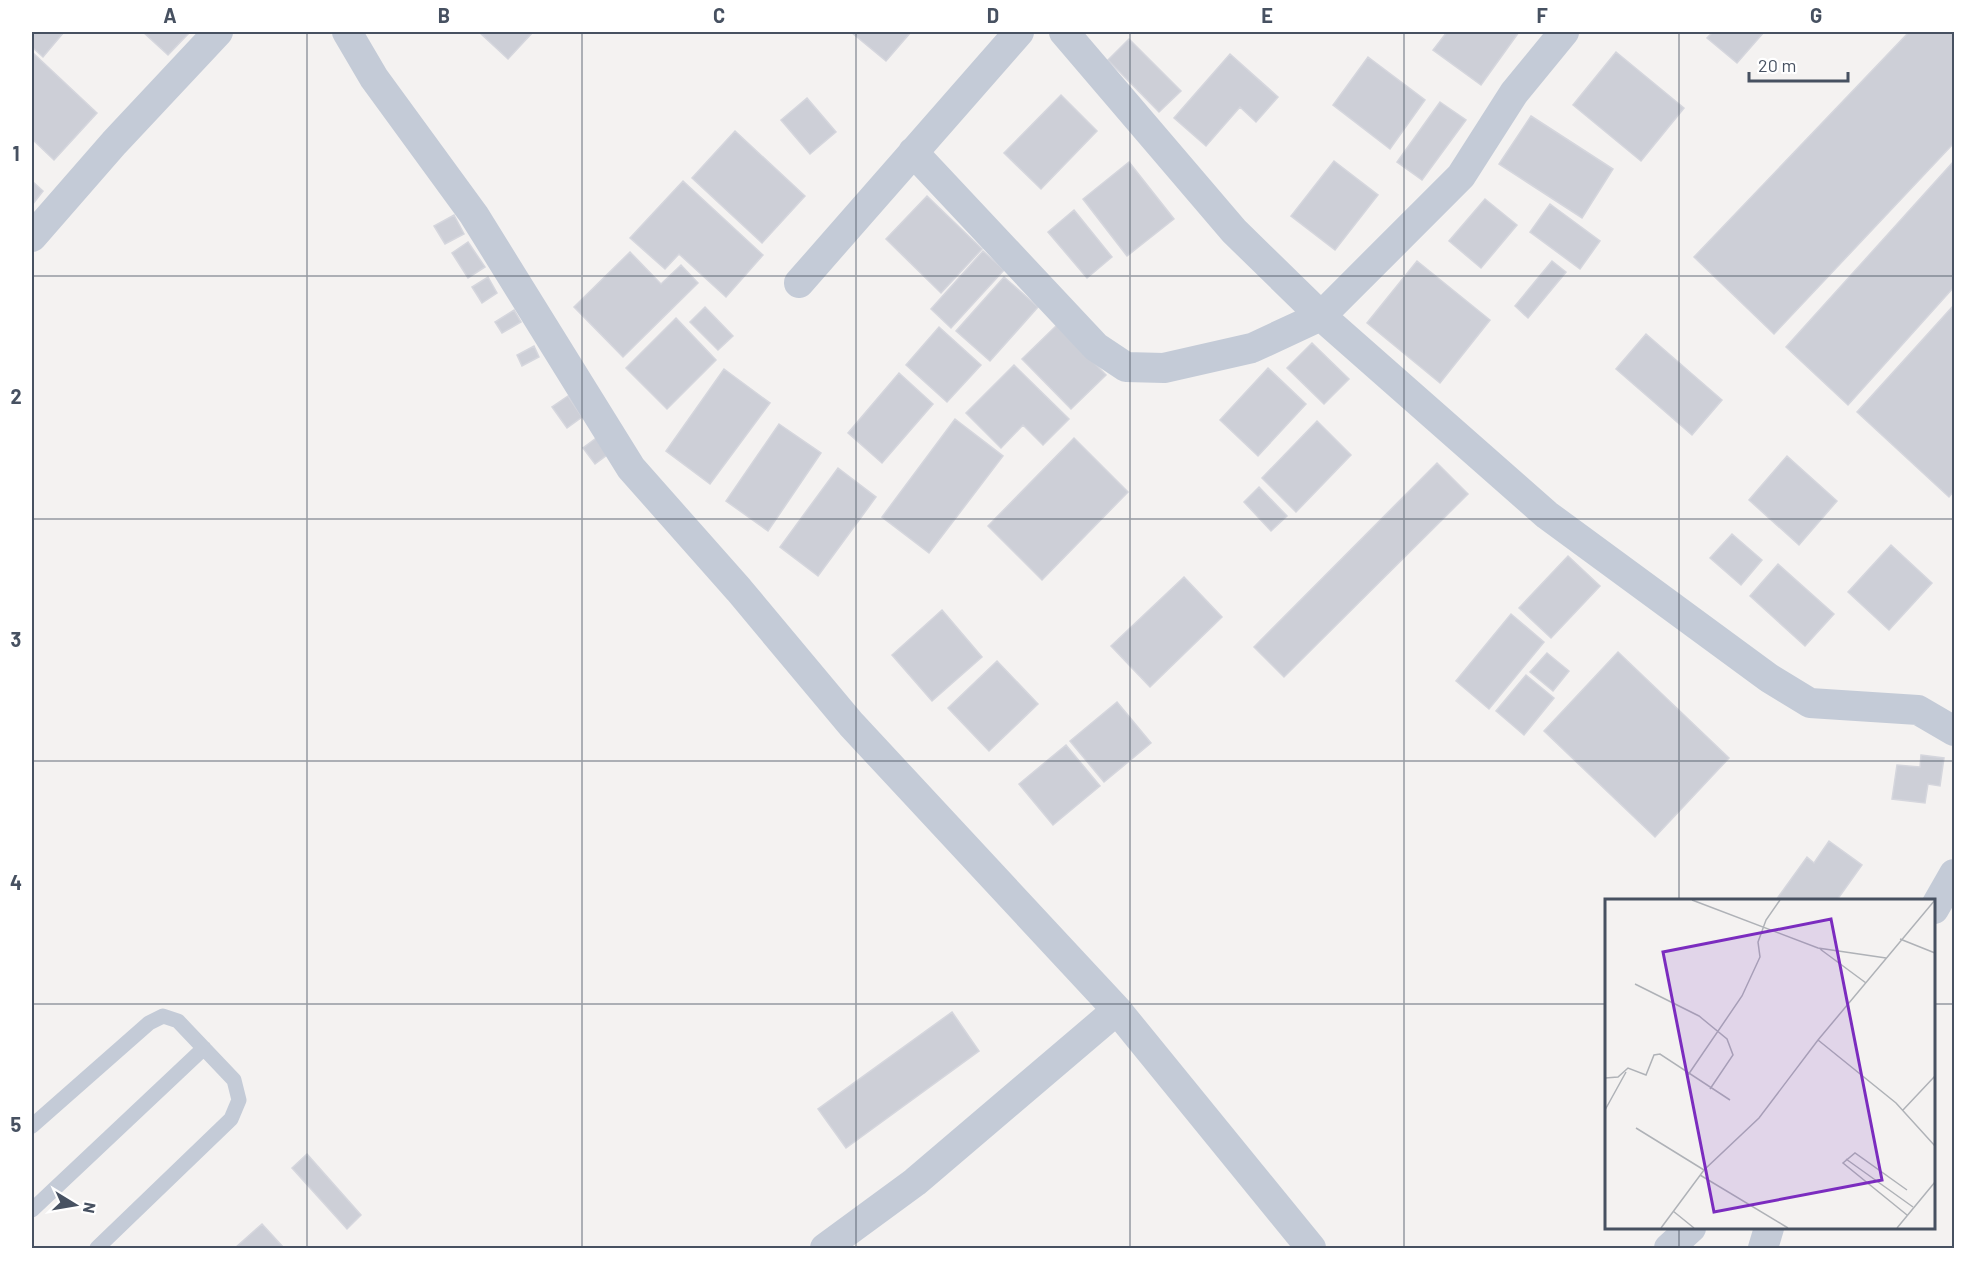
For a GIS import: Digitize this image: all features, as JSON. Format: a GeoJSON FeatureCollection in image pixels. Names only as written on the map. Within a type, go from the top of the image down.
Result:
{"type":"FeatureCollection","features":[{"type":"Feature","properties":{"kind":"street"},"geometry":{"type":"LineString","coordinates":[[32,237],[114,143],[218,32]]}},
{"type":"Feature","properties":{"kind":"street"},"geometry":{"type":"LineString","coordinates":[[347,32],[374,78],[474,215],[630,468],[739,590],[851,724],[1117,1010],[1311,1248]]}},
{"type":"Feature","properties":{"kind":"street"},"geometry":{"type":"LineString","coordinates":[[800,283],[1019,32]]}},
{"type":"Feature","properties":{"kind":"street"},"geometry":{"type":"LineString","coordinates":[[1064,32],[1234,231],[1321,316],[1547,515],[1769,678],[1810,703],[1918,710],[1954,731]]}},
{"type":"Feature","properties":{"kind":"street"},"geometry":{"type":"LineString","coordinates":[[913,152],[1096,346],[1126,367],[1164,368],[1252,348],[1321,316],[1461,176],[1514,93],[1564,32]]}},
{"type":"Feature","properties":{"kind":"street"},"geometry":{"type":"LineString","coordinates":[[1935,907],[1954,874]]}},
{"type":"Feature","properties":{"kind":"street"},"geometry":{"type":"LineString","coordinates":[[825,1248],[915,1182],[1117,1010]]}},
{"type":"Feature","properties":{"kind":"street"},"geometry":{"type":"LineString","coordinates":[[1669,1248],[1689,1229]]}},
{"type":"Feature","properties":{"kind":"street"},"geometry":{"type":"LineString","coordinates":[[1763,1248],[1768,1229]]}},
{"type":"Feature","properties":{"kind":"lane"},"geometry":{"type":"LineString","coordinates":[[32,1126],[149,1023],[163,1016],[177,1021],[234,1080],[239,1100],[231,1119],[97,1248]]}},
{"type":"Feature","properties":{"kind":"lane"},"geometry":{"type":"LineString","coordinates":[[32,1210],[204,1048]]}},
{"type":"Feature","properties":{"kind":"building"},"geometry":{"type":"Polygon","coordinates":[[[32,32],[64,32],[43,57],[32,47],[32,32]]]}},
{"type":"Feature","properties":{"kind":"building"},"geometry":{"type":"Polygon","coordinates":[[[143,32],[190,32],[168,55],[143,32]]]}},
{"type":"Feature","properties":{"kind":"building"},"geometry":{"type":"Polygon","coordinates":[[[479,32],[533,32],[508,59],[479,32]]]}},
{"type":"Feature","properties":{"kind":"building"},"geometry":{"type":"Polygon","coordinates":[[[851,32],[911,32],[886,61],[851,32]]]}},
{"type":"Feature","properties":{"kind":"building"},"geometry":{"type":"Polygon","coordinates":[[[1447,32],[1519,32],[1481,85],[1433,50],[1447,32]]]}},
{"type":"Feature","properties":{"kind":"building"},"geometry":{"type":"Polygon","coordinates":[[[1713,32],[1764,32],[1737,63],[1707,38],[1713,32]]]}},
{"type":"Feature","properties":{"kind":"building"},"geometry":{"type":"Polygon","coordinates":[[[1909,32],[1954,32],[1954,143],[1774,334],[1694,257],[1909,32]]]}},
{"type":"Feature","properties":{"kind":"building"},"geometry":{"type":"Polygon","coordinates":[[[1129,39],[1181,91],[1159,112],[1108,60],[1129,39]]]}},
{"type":"Feature","properties":{"kind":"building"},"geometry":{"type":"Polygon","coordinates":[[[32,52],[97,113],[54,160],[32,139],[32,52]]]}},
{"type":"Feature","properties":{"kind":"building"},"geometry":{"type":"Polygon","coordinates":[[[1616,52],[1684,108],[1641,161],[1573,105],[1616,52]]]}},
{"type":"Feature","properties":{"kind":"building"},"geometry":{"type":"Polygon","coordinates":[[[1230,54],[1278,97],[1256,122],[1240,107],[1206,146],[1174,118],[1230,54]]]}},
{"type":"Feature","properties":{"kind":"building"},"geometry":{"type":"Polygon","coordinates":[[[1368,57],[1425,100],[1390,149],[1333,105],[1368,57]]]}},
{"type":"Feature","properties":{"kind":"building"},"geometry":{"type":"Polygon","coordinates":[[[1061,95],[1097,131],[1041,189],[1004,153],[1061,95]]]}},
{"type":"Feature","properties":{"kind":"building"},"geometry":{"type":"Polygon","coordinates":[[[807,98],[836,132],[810,154],[781,120],[807,98]]]}},
{"type":"Feature","properties":{"kind":"building"},"geometry":{"type":"Polygon","coordinates":[[[1440,102],[1466,120],[1422,180],[1397,162],[1440,102]]]}},
{"type":"Feature","properties":{"kind":"building"},"geometry":{"type":"Polygon","coordinates":[[[1531,116],[1613,169],[1582,218],[1499,164],[1531,116]]]}},
{"type":"Feature","properties":{"kind":"building"},"geometry":{"type":"Polygon","coordinates":[[[735,131],[805,196],[762,243],[692,178],[735,131]]]}},
{"type":"Feature","properties":{"kind":"building"},"geometry":{"type":"Polygon","coordinates":[[[1334,161],[1378,195],[1335,250],[1291,216],[1334,161]]]}},
{"type":"Feature","properties":{"kind":"building"},"geometry":{"type":"Polygon","coordinates":[[[1954,161],[1954,287],[1848,405],[1786,347],[1954,161]]]}},
{"type":"Feature","properties":{"kind":"building"},"geometry":{"type":"Polygon","coordinates":[[[1129,162],[1174,219],[1127,256],[1083,199],[1129,162]]]}},
{"type":"Feature","properties":{"kind":"building"},"geometry":{"type":"Polygon","coordinates":[[[32,181],[43,191],[32,205],[32,181]]]}},
{"type":"Feature","properties":{"kind":"building"},"geometry":{"type":"Polygon","coordinates":[[[683,181],[763,255],[726,297],[679,254],[665,269],[630,238],[683,181]]]}},
{"type":"Feature","properties":{"kind":"building"},"geometry":{"type":"Polygon","coordinates":[[[927,196],[982,249],[941,293],[886,239],[927,196]]]}},
{"type":"Feature","properties":{"kind":"building"},"geometry":{"type":"Polygon","coordinates":[[[1485,199],[1517,225],[1481,268],[1449,241],[1485,199]]]}},
{"type":"Feature","properties":{"kind":"building"},"geometry":{"type":"Polygon","coordinates":[[[1550,204],[1600,241],[1580,269],[1530,232],[1550,204]]]}},
{"type":"Feature","properties":{"kind":"building"},"geometry":{"type":"Polygon","coordinates":[[[1074,210],[1112,257],[1087,278],[1048,232],[1074,210]]]}},
{"type":"Feature","properties":{"kind":"building"},"geometry":{"type":"Polygon","coordinates":[[[454,215],[464,234],[445,244],[434,226],[454,215]]]}},
{"type":"Feature","properties":{"kind":"building"},"geometry":{"type":"Polygon","coordinates":[[[468,242],[485,267],[468,278],[452,253],[468,242]]]}},
{"type":"Feature","properties":{"kind":"building"},"geometry":{"type":"Polygon","coordinates":[[[983,251],[1004,270],[951,328],[931,309],[983,251]]]}},
{"type":"Feature","properties":{"kind":"building"},"geometry":{"type":"Polygon","coordinates":[[[630,252],[661,284],[681,265],[698,283],[623,357],[574,307],[630,252]]]}},
{"type":"Feature","properties":{"kind":"building"},"geometry":{"type":"Polygon","coordinates":[[[1417,261],[1490,320],[1440,383],[1367,323],[1417,261]]]}},
{"type":"Feature","properties":{"kind":"building"},"geometry":{"type":"Polygon","coordinates":[[[1552,261],[1566,272],[1528,318],[1515,306],[1552,261]]]}},
{"type":"Feature","properties":{"kind":"building"},"geometry":{"type":"Polygon","coordinates":[[[488,277],[497,293],[482,303],[472,287],[488,277]]]}},
{"type":"Feature","properties":{"kind":"building"},"geometry":{"type":"Polygon","coordinates":[[[1004,277],[1038,307],[990,361],[956,331],[1004,277]]]}},
{"type":"Feature","properties":{"kind":"building"},"geometry":{"type":"Polygon","coordinates":[[[1954,305],[1954,491],[1949,497],[1857,412],[1954,305]]]}},
{"type":"Feature","properties":{"kind":"building"},"geometry":{"type":"Polygon","coordinates":[[[705,307],[733,336],[718,350],[690,322],[705,307]]]}},
{"type":"Feature","properties":{"kind":"building"},"geometry":{"type":"Polygon","coordinates":[[[514,310],[521,322],[502,333],[495,322],[514,310]]]}},
{"type":"Feature","properties":{"kind":"building"},"geometry":{"type":"Polygon","coordinates":[[[676,318],[716,360],[667,409],[626,368],[676,318]]]}},
{"type":"Feature","properties":{"kind":"building"},"geometry":{"type":"Polygon","coordinates":[[[1057,325],[1106,375],[1071,409],[1022,359],[1057,325]]]}},
{"type":"Feature","properties":{"kind":"building"},"geometry":{"type":"Polygon","coordinates":[[[939,327],[981,365],[947,402],[906,365],[939,327]]]}},
{"type":"Feature","properties":{"kind":"building"},"geometry":{"type":"Polygon","coordinates":[[[1646,334],[1722,400],[1692,435],[1616,369],[1646,334]]]}},
{"type":"Feature","properties":{"kind":"building"},"geometry":{"type":"Polygon","coordinates":[[[1312,343],[1349,379],[1324,404],[1287,368],[1312,343]]]}},
{"type":"Feature","properties":{"kind":"building"},"geometry":{"type":"Polygon","coordinates":[[[534,346],[539,357],[522,366],[517,355],[534,346]]]}},
{"type":"Feature","properties":{"kind":"building"},"geometry":{"type":"Polygon","coordinates":[[[1014,365],[1069,419],[1043,445],[1023,425],[1001,448],[966,413],[1014,365]]]}},
{"type":"Feature","properties":{"kind":"building"},"geometry":{"type":"Polygon","coordinates":[[[1268,368],[1306,404],[1258,456],[1220,420],[1268,368]]]}},
{"type":"Feature","properties":{"kind":"building"},"geometry":{"type":"Polygon","coordinates":[[[724,369],[770,403],[710,484],[666,451],[724,369]]]}},
{"type":"Feature","properties":{"kind":"building"},"geometry":{"type":"Polygon","coordinates":[[[899,373],[933,404],[882,463],[848,433],[899,373]]]}},
{"type":"Feature","properties":{"kind":"building"},"geometry":{"type":"Polygon","coordinates":[[[568,396],[582,417],[567,428],[552,407],[568,396]]]}},
{"type":"Feature","properties":{"kind":"building"},"geometry":{"type":"Polygon","coordinates":[[[955,419],[1003,456],[929,553],[882,517],[955,419]]]}},
{"type":"Feature","properties":{"kind":"building"},"geometry":{"type":"Polygon","coordinates":[[[1317,421],[1351,455],[1296,512],[1262,478],[1317,421]]]}},
{"type":"Feature","properties":{"kind":"building"},"geometry":{"type":"Polygon","coordinates":[[[779,424],[821,453],[768,531],[726,501],[779,424]]]}},
{"type":"Feature","properties":{"kind":"building"},"geometry":{"type":"Polygon","coordinates":[[[599,436],[611,452],[595,464],[583,448],[599,436]]]}},
{"type":"Feature","properties":{"kind":"building"},"geometry":{"type":"Polygon","coordinates":[[[1074,438],[1128,492],[1042,580],[988,526],[1074,438]]]}},
{"type":"Feature","properties":{"kind":"building"},"geometry":{"type":"Polygon","coordinates":[[[1787,456],[1837,501],[1799,545],[1749,500],[1787,456]]]}},
{"type":"Feature","properties":{"kind":"building"},"geometry":{"type":"Polygon","coordinates":[[[1437,463],[1468,494],[1284,677],[1254,647],[1437,463]]]}},
{"type":"Feature","properties":{"kind":"building"},"geometry":{"type":"Polygon","coordinates":[[[838,468],[876,497],[818,576],[780,547],[838,468]]]}},
{"type":"Feature","properties":{"kind":"building"},"geometry":{"type":"Polygon","coordinates":[[[1259,487],[1287,516],[1271,531],[1244,502],[1259,487]]]}},
{"type":"Feature","properties":{"kind":"building"},"geometry":{"type":"Polygon","coordinates":[[[1732,534],[1762,560],[1741,585],[1710,558],[1732,534]]]}},
{"type":"Feature","properties":{"kind":"building"},"geometry":{"type":"Polygon","coordinates":[[[1891,545],[1932,583],[1889,630],[1848,592],[1891,545]]]}},
{"type":"Feature","properties":{"kind":"building"},"geometry":{"type":"Polygon","coordinates":[[[1568,556],[1600,586],[1551,638],[1519,608],[1568,556]]]}},
{"type":"Feature","properties":{"kind":"building"},"geometry":{"type":"Polygon","coordinates":[[[1778,564],[1834,614],[1805,646],[1750,596],[1778,564]]]}},
{"type":"Feature","properties":{"kind":"building"},"geometry":{"type":"Polygon","coordinates":[[[1184,577],[1222,617],[1150,687],[1111,646],[1184,577]]]}},
{"type":"Feature","properties":{"kind":"building"},"geometry":{"type":"Polygon","coordinates":[[[942,610],[982,657],[932,701],[892,655],[942,610]]]}},
{"type":"Feature","properties":{"kind":"building"},"geometry":{"type":"Polygon","coordinates":[[[1511,614],[1544,642],[1489,709],[1456,681],[1511,614]]]}},
{"type":"Feature","properties":{"kind":"building"},"geometry":{"type":"Polygon","coordinates":[[[1618,652],[1729,758],[1655,837],[1544,731],[1618,652]]]}},
{"type":"Feature","properties":{"kind":"building"},"geometry":{"type":"Polygon","coordinates":[[[1547,653],[1569,671],[1553,691],[1530,672],[1547,653]]]}},
{"type":"Feature","properties":{"kind":"building"},"geometry":{"type":"Polygon","coordinates":[[[997,661],[1038,704],[989,751],[948,708],[997,661]]]}},
{"type":"Feature","properties":{"kind":"building"},"geometry":{"type":"Polygon","coordinates":[[[1526,675],[1554,698],[1524,735],[1496,711],[1526,675]]]}},
{"type":"Feature","properties":{"kind":"building"},"geometry":{"type":"Polygon","coordinates":[[[1117,702],[1151,743],[1104,782],[1070,741],[1117,702]]]}},
{"type":"Feature","properties":{"kind":"building"},"geometry":{"type":"Polygon","coordinates":[[[1066,745],[1100,786],[1053,825],[1019,784],[1066,745]]]}},
{"type":"Feature","properties":{"kind":"building"},"geometry":{"type":"Polygon","coordinates":[[[1921,755],[1944,758],[1940,786],[1928,784],[1925,803],[1892,799],[1897,765],[1920,767],[1921,755]]]}},
{"type":"Feature","properties":{"kind":"building"},"geometry":{"type":"Polygon","coordinates":[[[1829,841],[1862,865],[1838,899],[1777,899],[1807,857],[1814,863],[1829,841]]]}},
{"type":"Feature","properties":{"kind":"building"},"geometry":{"type":"Polygon","coordinates":[[[952,1012],[979,1051],[846,1148],[818,1109],[952,1012]]]}},
{"type":"Feature","properties":{"kind":"building"},"geometry":{"type":"Polygon","coordinates":[[[307,1154],[361,1215],[347,1229],[292,1168],[307,1154]]]}},
{"type":"Feature","properties":{"kind":"building"},"geometry":{"type":"Polygon","coordinates":[[[262,1224],[284,1248],[235,1248],[262,1224]]]}}]}
